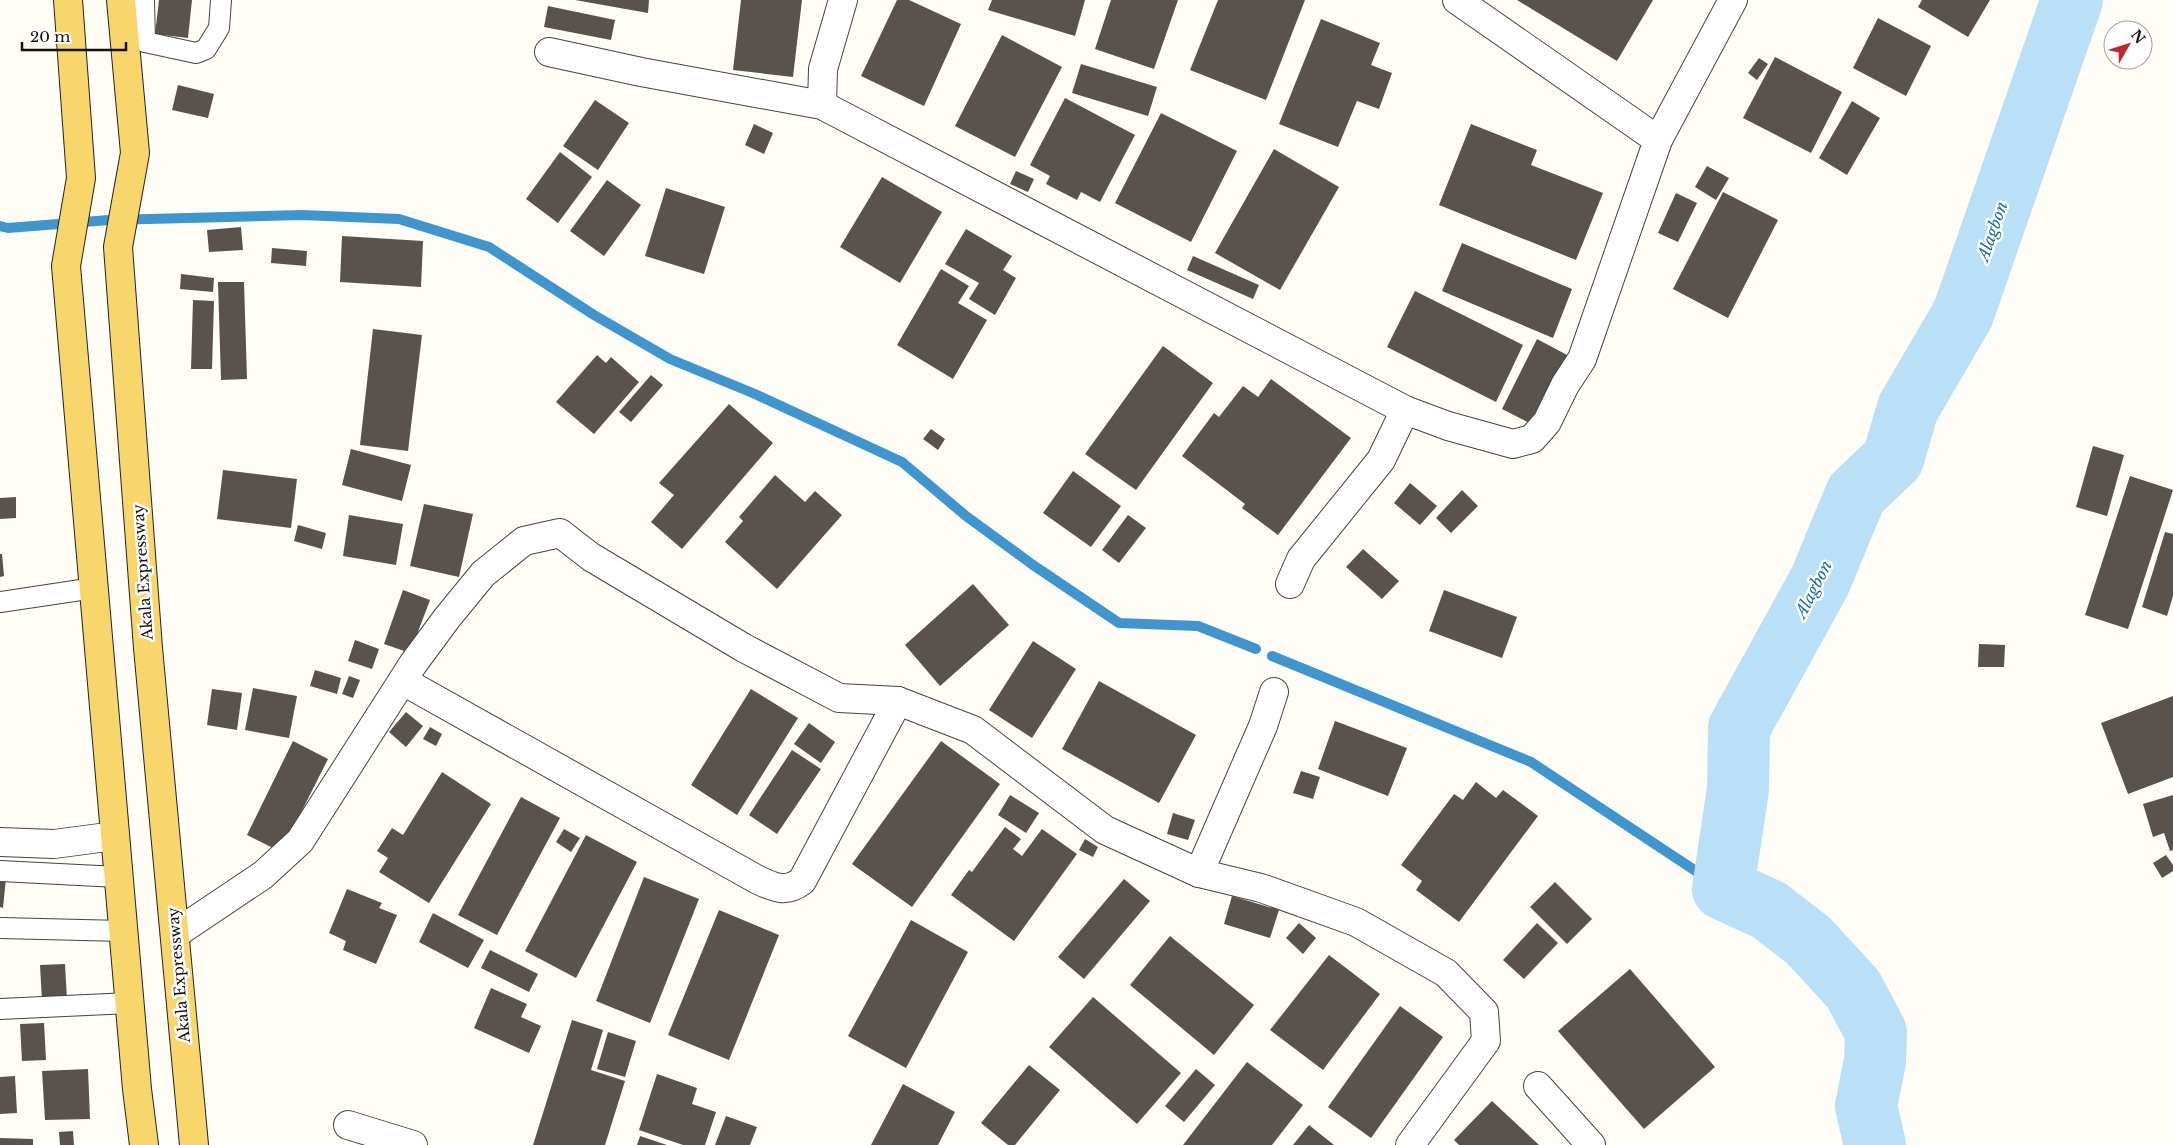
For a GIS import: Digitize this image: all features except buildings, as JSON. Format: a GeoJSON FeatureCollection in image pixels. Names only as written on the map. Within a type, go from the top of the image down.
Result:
{"type":"FeatureCollection","features":[{"type":"Feature","properties":{"kind":"main road"},"geometry":{"type":"LineString","coordinates":[[68,0],[81,178],[66,266],[118,877],[137,1089],[144,1145]]}},
{"type":"Feature","properties":{"kind":"main road","name":"Akala Expressway"},"geometry":{"type":"LineString","coordinates":[[122,11],[135,153],[118,247],[148,648],[194,1145]]}},
{"type":"Feature","properties":{"kind":"street"},"geometry":{"type":"LineString","coordinates":[[822,105],[823,69],[843,0]]}},
{"type":"Feature","properties":{"kind":"street"},"geometry":{"type":"LineString","coordinates":[[1457,0],[1658,140]]}},
{"type":"Feature","properties":{"kind":"street"},"geometry":{"type":"LineString","coordinates":[[549,52],[641,72],[822,105],[1405,410],[1448,426],[1512,444],[1532,439],[1547,422],[1565,385],[1582,359],[1658,140],[1733,0]]}},
{"type":"Feature","properties":{"kind":"street"},"geometry":{"type":"LineString","coordinates":[[1290,584],[1301,559],[1381,460],[1405,410]]}},
{"type":"Feature","properties":{"kind":"street"},"geometry":{"type":"LineString","coordinates":[[175,934],[263,875],[300,841],[403,681],[447,618],[484,574],[524,541],[560,533],[591,557],[735,643],[839,698],[898,701],[973,730],[1106,830],[1200,873],[1261,888],[1356,922],[1446,973],[1484,1012],[1486,1041],[1410,1145]]}},
{"type":"Feature","properties":{"kind":"street"},"geometry":{"type":"LineString","coordinates":[[403,681],[750,875],[780,889],[795,886],[802,881],[898,701]]}},
{"type":"Feature","properties":{"kind":"street"},"geometry":{"type":"LineString","coordinates":[[1200,873],[1263,726],[1274,692]]}},
{"type":"Feature","properties":{"kind":"street"},"geometry":{"type":"LineString","coordinates":[[0,842],[54,844],[115,836]]}},
{"type":"Feature","properties":{"kind":"street"},"geometry":{"type":"LineString","coordinates":[[1538,1086],[1591,1145]]}},
{"type":"Feature","properties":{"kind":"street"},"geometry":{"type":"LineString","coordinates":[[348,1124],[413,1145]]}},
{"type":"Feature","properties":{"kind":"lane"},"geometry":{"type":"LineString","coordinates":[[144,0],[145,42]]}},
{"type":"Feature","properties":{"kind":"lane"},"geometry":{"type":"LineString","coordinates":[[122,11],[145,42],[196,53],[206,49],[219,28],[221,0]]}},
{"type":"Feature","properties":{"kind":"lane"},"geometry":{"type":"LineString","coordinates":[[0,602],[94,588]]}},
{"type":"Feature","properties":{"kind":"lane"},"geometry":{"type":"LineString","coordinates":[[0,871],[118,877]]}},
{"type":"Feature","properties":{"kind":"lane"},"geometry":{"type":"LineString","coordinates":[[0,928],[123,931]]}},
{"type":"Feature","properties":{"kind":"lane"},"geometry":{"type":"LineString","coordinates":[[0,1009],[130,1003]]}},
{"type":"Feature","properties":{"kind":"waterway","name":"Alagbon"},"geometry":{"type":"LineString","coordinates":[[1875,1145],[1866,1106],[1875,1061],[1876,1032],[1853,989],[1809,941],[1769,910],[1723,889],[1738,789],[1739,728],[1820,581],[1856,494],[1893,459],[1908,408],[1963,314],[2072,0]]}},
{"type":"Feature","properties":{"kind":"waterway"},"geometry":{"type":"LineString","coordinates":[[0,226],[8,228],[109,220],[302,215],[399,219],[489,247],[594,315],[670,359],[755,394],[902,462],[966,516],[1033,565],[1119,623],[1198,626],[1256,649]]}},
{"type":"Feature","properties":{"kind":"waterway"},"geometry":{"type":"LineString","coordinates":[[1272,656],[1531,762],[1723,889]]}}]}
